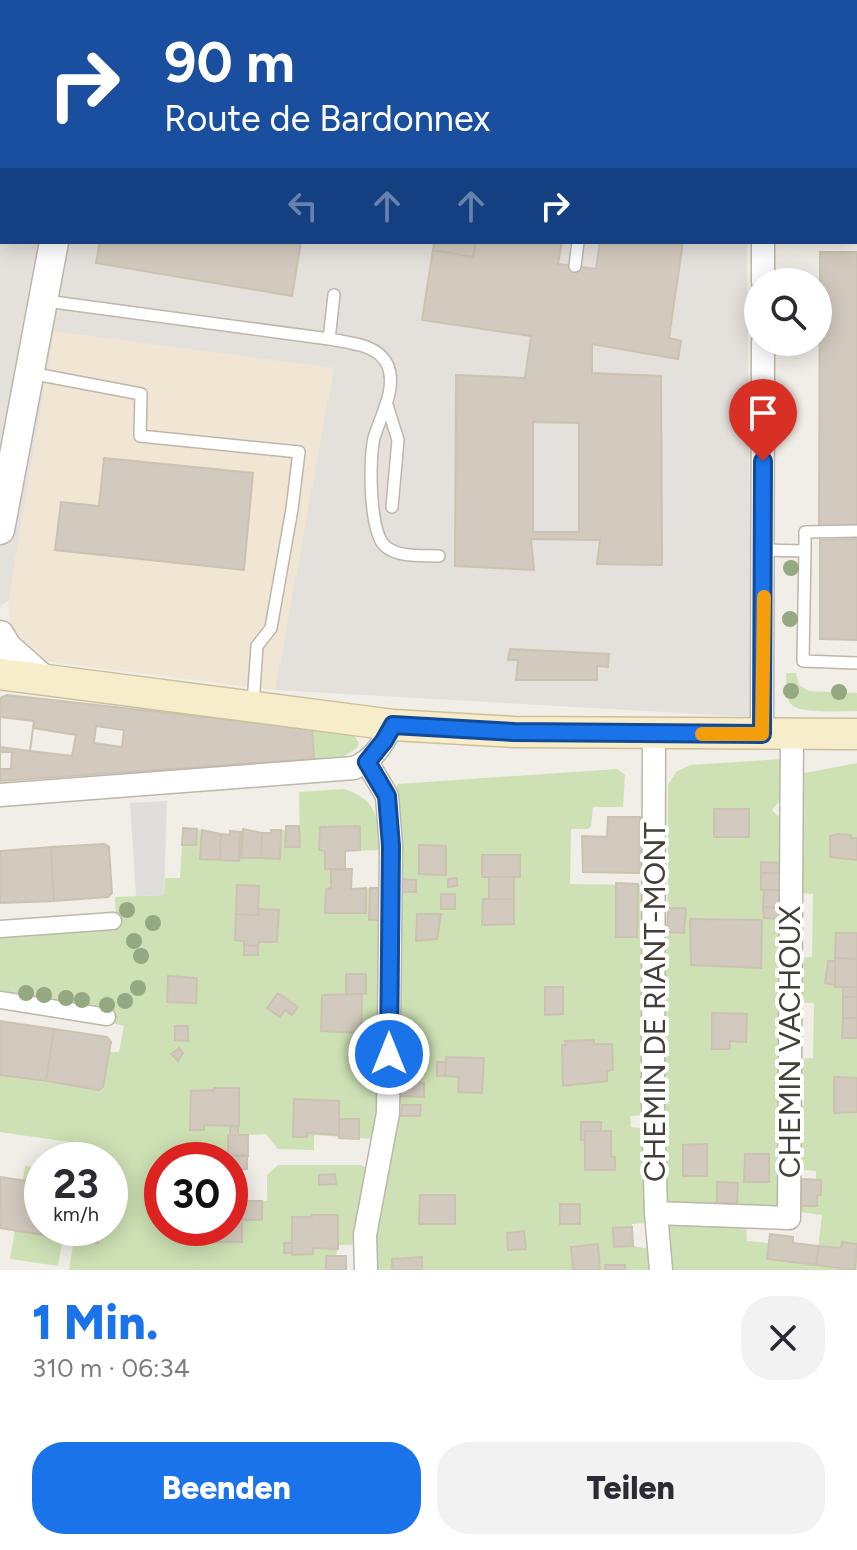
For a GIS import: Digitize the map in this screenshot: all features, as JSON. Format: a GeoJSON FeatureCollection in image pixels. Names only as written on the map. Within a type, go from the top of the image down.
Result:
{"type":"FeatureCollection","features":[{"type":"Feature","properties":{"kind":"main road"},"geometry":{"type":"LineString","coordinates":[[0,674],[393,725],[514,732],[857,734]]}},
{"type":"Feature","properties":{"kind":"street"},"geometry":{"type":"LineString","coordinates":[[0,530],[5,471],[30,373],[54,244]]}},
{"type":"Feature","properties":{"kind":"street"},"geometry":{"type":"LineString","coordinates":[[763,244],[763,268]]}},
{"type":"Feature","properties":{"kind":"street"},"geometry":{"type":"LineString","coordinates":[[762,734],[763,356]]}},
{"type":"Feature","properties":{"kind":"street"},"geometry":{"type":"LineString","coordinates":[[0,635],[7,647],[44,680]]}},
{"type":"Feature","properties":{"kind":"street"},"geometry":{"type":"LineString","coordinates":[[0,795],[354,768],[367,762],[393,725]]}},
{"type":"Feature","properties":{"kind":"street","name":"CHEMIN DE RIANT-MONT"},"geometry":{"type":"LineString","coordinates":[[654,734],[653,1104],[661,1270]]}},
{"type":"Feature","properties":{"kind":"street","name":"CHEMIN VACHOUX"},"geometry":{"type":"LineString","coordinates":[[656,1213],[789,1218],[792,734]]}},
{"type":"Feature","properties":{"kind":"street"},"geometry":{"type":"LineString","coordinates":[[366,1270],[365,1235],[388,1113],[391,846],[387,796],[367,762]]}},
{"type":"Feature","properties":{"kind":"street"},"geometry":{"type":"LineString","coordinates":[[0,929],[113,921]]}},
{"type":"Feature","properties":{"kind":"street"},"geometry":{"type":"LineString","coordinates":[[0,1000],[107,1017]]}},
{"type":"Feature","properties":{"kind":"lane"},"geometry":{"type":"LineString","coordinates":[[575,266],[578,244]]}},
{"type":"Feature","properties":{"kind":"lane"},"geometry":{"type":"LineString","coordinates":[[329,339],[334,295]]}},
{"type":"Feature","properties":{"kind":"lane"},"geometry":{"type":"LineString","coordinates":[[44,300],[364,346],[382,358],[389,368],[387,404],[372,454],[377,533],[385,547],[399,554],[439,556]]}},
{"type":"Feature","properties":{"kind":"lane"},"geometry":{"type":"LineString","coordinates":[[30,373],[141,394],[140,436],[299,452],[271,628],[257,646],[253,705]]}},
{"type":"Feature","properties":{"kind":"lane"},"geometry":{"type":"LineString","coordinates":[[387,404],[398,440],[392,507]]}},
{"type":"Feature","properties":{"kind":"lane"},"geometry":{"type":"LineString","coordinates":[[857,531],[805,532],[803,661],[857,663]]}},
{"type":"Feature","properties":{"kind":"lane"},"geometry":{"type":"LineString","coordinates":[[764,550],[805,551]]}},
{"type":"Feature","properties":{"kind":"shaded area"},"geometry":{"type":"Polygon","coordinates":[[[0,244],[747,244],[744,356],[748,356],[752,717],[275,690],[334,368],[54,331],[8,601],[0,606],[0,244]]]}},
{"type":"Feature","properties":{"kind":"shaded area"},"geometry":{"type":"Polygon","coordinates":[[[54,330],[335,368],[275,690],[43,661],[25,650],[11,630],[8,601],[54,330]]]}},
{"type":"Feature","properties":{"kind":"shaded area"},"geometry":{"type":"Polygon","coordinates":[[[167,801],[164,895],[136,896],[130,803],[167,801]]]}},
{"type":"Feature","properties":{"kind":"green space"},"geometry":{"type":"Polygon","coordinates":[[[786,673],[796,673],[799,685],[809,691],[857,693],[857,711],[797,708],[788,698],[786,673]]]}},
{"type":"Feature","properties":{"kind":"green space"},"geometry":{"type":"Polygon","coordinates":[[[312,729],[354,735],[359,743],[357,748],[344,756],[314,759],[312,729]]]}},
{"type":"Feature","properties":{"kind":"green space"},"geometry":{"type":"Polygon","coordinates":[[[783,759],[783,797],[772,810],[783,821],[780,863],[761,863],[761,890],[783,890],[781,1208],[665,1205],[662,1095],[668,785],[676,772],[690,765],[783,759]]]}},
{"type":"Feature","properties":{"kind":"green space"},"geometry":{"type":"Polygon","coordinates":[[[857,763],[857,1270],[671,1270],[666,1222],[746,1224],[747,1241],[768,1243],[767,1259],[816,1265],[822,1215],[800,1212],[800,1206],[817,1206],[821,1180],[816,1179],[816,1171],[804,1170],[796,1165],[797,1110],[804,1105],[804,1085],[797,1080],[798,1059],[813,1058],[814,1003],[799,1003],[799,958],[812,957],[813,894],[799,893],[800,774],[857,763]]]}},
{"type":"Feature","properties":{"kind":"green space"},"geometry":{"type":"Polygon","coordinates":[[[617,769],[625,775],[623,807],[593,807],[588,829],[571,829],[570,884],[649,885],[644,1115],[630,1116],[631,1127],[642,1128],[646,1223],[632,1224],[633,1246],[649,1249],[651,1270],[374,1270],[374,1231],[402,1105],[397,1102],[397,784],[617,769]]]}},
{"type":"Feature","properties":{"kind":"green space"},"geometry":{"type":"Polygon","coordinates":[[[344,789],[363,798],[374,812],[380,850],[345,851],[345,869],[352,869],[352,889],[380,888],[380,1109],[376,1139],[314,1135],[314,1150],[278,1149],[266,1134],[248,1135],[243,1142],[144,1142],[144,1246],[248,1246],[248,1201],[267,1201],[267,1175],[278,1165],[361,1165],[369,1169],[355,1240],[351,1245],[338,1245],[336,1256],[346,1256],[346,1270],[69,1270],[73,1246],[128,1246],[128,1142],[69,1142],[0,1132],[0,1075],[99,1090],[103,1087],[109,1052],[119,1052],[124,1026],[0,996],[0,932],[116,925],[115,897],[164,895],[165,878],[180,878],[182,845],[196,845],[196,830],[202,830],[201,859],[280,859],[281,830],[286,830],[285,847],[300,847],[299,792],[344,789]]]}},
{"type":"Feature","properties":{"kind":"green space"},"geometry":{"type":"Polygon","coordinates":[[[15,1230],[24,1231],[24,1246],[61,1246],[58,1266],[10,1259],[15,1230]]]}},
{"type":"Feature","properties":{"kind":"building"},"geometry":{"type":"Polygon","coordinates":[[[100,244],[301,244],[292,296],[96,263],[100,244]]]}},
{"type":"Feature","properties":{"kind":"building"},"geometry":{"type":"Polygon","coordinates":[[[434,244],[476,244],[473,257],[433,250],[434,244]]]}},
{"type":"Feature","properties":{"kind":"building"},"geometry":{"type":"Polygon","coordinates":[[[476,244],[562,244],[558,264],[596,269],[600,244],[683,244],[669,338],[681,341],[678,359],[592,344],[592,373],[661,376],[662,565],[597,564],[600,540],[531,539],[534,570],[455,566],[456,375],[525,378],[531,336],[422,320],[433,250],[473,257],[476,244]],[[533,422],[533,532],[579,532],[579,423],[533,422]]]}},
{"type":"Feature","properties":{"kind":"building"},"geometry":{"type":"Polygon","coordinates":[[[820,252],[857,252],[857,526],[819,526],[820,356],[832,356],[832,268],[820,268],[820,252]]]}},
{"type":"Feature","properties":{"kind":"building"},"geometry":{"type":"Polygon","coordinates":[[[104,458],[253,473],[244,570],[55,550],[61,502],[99,506],[104,458]]]}},
{"type":"Feature","properties":{"kind":"building"},"geometry":{"type":"Polygon","coordinates":[[[857,539],[857,640],[820,639],[820,540],[857,539]]]}},
{"type":"Feature","properties":{"kind":"building"},"geometry":{"type":"Polygon","coordinates":[[[510,649],[609,654],[608,667],[597,666],[597,680],[516,680],[518,660],[508,660],[510,649]]]}},
{"type":"Feature","properties":{"kind":"building"},"geometry":{"type":"Polygon","coordinates":[[[7,695],[312,729],[314,759],[0,781],[0,698],[7,695]]]}},
{"type":"Feature","properties":{"kind":"building"},"geometry":{"type":"Polygon","coordinates":[[[0,717],[34,721],[30,751],[0,747],[0,717]]]}},
{"type":"Feature","properties":{"kind":"building"},"geometry":{"type":"Polygon","coordinates":[[[96,726],[124,730],[122,747],[94,743],[96,726]]]}},
{"type":"Feature","properties":{"kind":"building"},"geometry":{"type":"Polygon","coordinates":[[[33,728],[76,735],[72,756],[30,751],[33,728]]]}},
{"type":"Feature","properties":{"kind":"building"},"geometry":{"type":"Polygon","coordinates":[[[0,752],[12,752],[11,769],[0,769],[0,752]]]}},
{"type":"Feature","properties":{"kind":"building"},"geometry":{"type":"Polygon","coordinates":[[[714,809],[749,809],[749,837],[714,837],[714,809]]]}},
{"type":"Feature","properties":{"kind":"building"},"geometry":{"type":"Polygon","coordinates":[[[608,817],[640,817],[640,873],[583,872],[582,836],[607,837],[608,817]]]}},
{"type":"Feature","properties":{"kind":"building"},"geometry":{"type":"Polygon","coordinates":[[[286,826],[299,826],[300,847],[285,847],[286,826]]]}},
{"type":"Feature","properties":{"kind":"building"},"geometry":{"type":"Polygon","coordinates":[[[360,826],[360,850],[345,851],[345,870],[325,869],[325,851],[319,850],[320,827],[360,826]]]}},
{"type":"Feature","properties":{"kind":"building"},"geometry":{"type":"Polygon","coordinates":[[[183,828],[197,829],[196,845],[182,845],[183,828]]]}},
{"type":"Feature","properties":{"kind":"building"},"geometry":{"type":"Polygon","coordinates":[[[243,829],[262,833],[261,858],[241,858],[243,829]]]}},
{"type":"Feature","properties":{"kind":"building"},"geometry":{"type":"Polygon","coordinates":[[[202,830],[221,834],[220,860],[200,859],[202,830]]]}},
{"type":"Feature","properties":{"kind":"building"},"geometry":{"type":"Polygon","coordinates":[[[271,830],[281,830],[280,859],[261,858],[262,833],[271,833],[271,830]]]}},
{"type":"Feature","properties":{"kind":"building"},"geometry":{"type":"Polygon","coordinates":[[[230,831],[240,832],[239,861],[220,860],[221,834],[230,835],[230,831]]]}},
{"type":"Feature","properties":{"kind":"building"},"geometry":{"type":"Polygon","coordinates":[[[240,832],[243,832],[241,858],[239,857],[240,832]]]}},
{"type":"Feature","properties":{"kind":"building"},"geometry":{"type":"Polygon","coordinates":[[[837,834],[857,838],[857,860],[830,857],[830,836],[837,834]]]}},
{"type":"Feature","properties":{"kind":"building"},"geometry":{"type":"Polygon","coordinates":[[[105,844],[109,847],[112,893],[108,897],[54,901],[51,847],[105,844]]]}},
{"type":"Feature","properties":{"kind":"building"},"geometry":{"type":"Polygon","coordinates":[[[419,845],[446,846],[446,875],[419,874],[419,845]]]}},
{"type":"Feature","properties":{"kind":"building"},"geometry":{"type":"Polygon","coordinates":[[[51,847],[54,901],[0,903],[0,851],[51,847]]]}},
{"type":"Feature","properties":{"kind":"building"},"geometry":{"type":"Polygon","coordinates":[[[482,855],[520,855],[520,877],[482,877],[482,855]]]}},
{"type":"Feature","properties":{"kind":"building"},"geometry":{"type":"Polygon","coordinates":[[[761,862],[780,863],[780,873],[761,873],[761,862]]]}},
{"type":"Feature","properties":{"kind":"building"},"geometry":{"type":"Polygon","coordinates":[[[331,869],[352,869],[351,889],[366,888],[366,913],[325,913],[326,889],[331,888],[331,869]]]}},
{"type":"Feature","properties":{"kind":"building"},"geometry":{"type":"Polygon","coordinates":[[[761,873],[780,873],[780,890],[761,890],[761,873]]]}},
{"type":"Feature","properties":{"kind":"building"},"geometry":{"type":"Polygon","coordinates":[[[489,877],[514,877],[514,899],[489,899],[489,877]]]}},
{"type":"Feature","properties":{"kind":"building"},"geometry":{"type":"Polygon","coordinates":[[[457,878],[457,886],[448,887],[448,879],[457,878]]]}},
{"type":"Feature","properties":{"kind":"building"},"geometry":{"type":"Polygon","coordinates":[[[401,879],[416,880],[416,892],[401,892],[401,879]]]}},
{"type":"Feature","properties":{"kind":"building"},"geometry":{"type":"Polygon","coordinates":[[[616,883],[638,884],[637,937],[616,937],[616,883]]]}},
{"type":"Feature","properties":{"kind":"building"},"geometry":{"type":"Polygon","coordinates":[[[237,885],[259,886],[258,915],[236,914],[237,885]]]}},
{"type":"Feature","properties":{"kind":"building"},"geometry":{"type":"Polygon","coordinates":[[[370,888],[380,888],[380,920],[369,920],[370,888]]]}},
{"type":"Feature","properties":{"kind":"building"},"geometry":{"type":"Polygon","coordinates":[[[764,890],[783,890],[782,908],[763,907],[764,890]]]}},
{"type":"Feature","properties":{"kind":"building"},"geometry":{"type":"Polygon","coordinates":[[[441,894],[455,894],[455,909],[441,909],[441,894]]]}},
{"type":"Feature","properties":{"kind":"building"},"geometry":{"type":"Polygon","coordinates":[[[483,899],[514,899],[514,924],[482,925],[483,899]]]}},
{"type":"Feature","properties":{"kind":"building"},"geometry":{"type":"Polygon","coordinates":[[[763,907],[782,908],[782,919],[764,918],[763,907]]]}},
{"type":"Feature","properties":{"kind":"building"},"geometry":{"type":"Polygon","coordinates":[[[668,908],[686,908],[684,933],[667,932],[668,908]]]}},
{"type":"Feature","properties":{"kind":"building"},"geometry":{"type":"Polygon","coordinates":[[[258,909],[279,910],[277,942],[244,945],[244,941],[235,940],[236,914],[258,915],[258,909]]]}},
{"type":"Feature","properties":{"kind":"building"},"geometry":{"type":"Polygon","coordinates":[[[417,914],[441,914],[437,939],[416,941],[417,914]]]}},
{"type":"Feature","properties":{"kind":"building"},"geometry":{"type":"Polygon","coordinates":[[[690,919],[762,920],[761,968],[691,965],[690,919]]]}},
{"type":"Feature","properties":{"kind":"building"},"geometry":{"type":"Polygon","coordinates":[[[836,933],[857,933],[857,959],[835,958],[836,933]]]}},
{"type":"Feature","properties":{"kind":"building"},"geometry":{"type":"Polygon","coordinates":[[[244,945],[258,946],[258,955],[244,955],[244,945]]]}},
{"type":"Feature","properties":{"kind":"building"},"geometry":{"type":"Polygon","coordinates":[[[835,958],[857,959],[857,987],[835,987],[835,958]]]}},
{"type":"Feature","properties":{"kind":"building"},"geometry":{"type":"Polygon","coordinates":[[[828,961],[835,961],[835,985],[825,983],[828,961]]]}},
{"type":"Feature","properties":{"kind":"building"},"geometry":{"type":"Polygon","coordinates":[[[346,974],[366,974],[366,994],[346,994],[346,974]]]}},
{"type":"Feature","properties":{"kind":"building"},"geometry":{"type":"Polygon","coordinates":[[[168,976],[197,978],[196,1003],[167,1002],[168,976]]]}},
{"type":"Feature","properties":{"kind":"building"},"geometry":{"type":"Polygon","coordinates":[[[545,987],[563,987],[563,1014],[545,1015],[545,987]]]}},
{"type":"Feature","properties":{"kind":"building"},"geometry":{"type":"Polygon","coordinates":[[[843,987],[857,987],[857,997],[843,997],[843,987]]]}},
{"type":"Feature","properties":{"kind":"building"},"geometry":{"type":"Polygon","coordinates":[[[278,993],[298,1007],[292,1015],[285,1010],[280,1017],[267,1008],[278,993]]]}},
{"type":"Feature","properties":{"kind":"building"},"geometry":{"type":"Polygon","coordinates":[[[362,994],[361,1033],[321,1031],[322,995],[362,994]]]}},
{"type":"Feature","properties":{"kind":"building"},"geometry":{"type":"Polygon","coordinates":[[[843,997],[857,997],[857,1018],[843,1018],[843,997]]]}},
{"type":"Feature","properties":{"kind":"building"},"geometry":{"type":"Polygon","coordinates":[[[712,1013],[747,1014],[746,1042],[730,1041],[730,1049],[712,1049],[712,1013]]]}},
{"type":"Feature","properties":{"kind":"building"},"geometry":{"type":"Polygon","coordinates":[[[843,1018],[857,1018],[857,1038],[842,1038],[843,1018]]]}},
{"type":"Feature","properties":{"kind":"building"},"geometry":{"type":"Polygon","coordinates":[[[0,1021],[54,1029],[46,1081],[0,1075],[0,1021]]]}},
{"type":"Feature","properties":{"kind":"building"},"geometry":{"type":"Polygon","coordinates":[[[175,1026],[188,1026],[188,1041],[175,1040],[175,1026]]]}},
{"type":"Feature","properties":{"kind":"building"},"geometry":{"type":"Polygon","coordinates":[[[54,1029],[107,1037],[111,1042],[103,1087],[99,1090],[46,1081],[54,1029]]]}},
{"type":"Feature","properties":{"kind":"building"},"geometry":{"type":"Polygon","coordinates":[[[594,1040],[594,1044],[612,1044],[613,1070],[607,1071],[607,1081],[563,1086],[562,1045],[566,1045],[565,1041],[594,1040]]]}},
{"type":"Feature","properties":{"kind":"building"},"geometry":{"type":"Polygon","coordinates":[[[179,1048],[183,1053],[178,1061],[171,1054],[179,1048]]]}},
{"type":"Feature","properties":{"kind":"building"},"geometry":{"type":"Polygon","coordinates":[[[446,1057],[484,1058],[482,1093],[458,1092],[459,1077],[445,1076],[446,1057]]]}},
{"type":"Feature","properties":{"kind":"building"},"geometry":{"type":"Polygon","coordinates":[[[437,1062],[446,1062],[445,1076],[437,1076],[437,1062]]]}},
{"type":"Feature","properties":{"kind":"building"},"geometry":{"type":"Polygon","coordinates":[[[834,1077],[857,1078],[857,1112],[834,1113],[834,1077]]]}},
{"type":"Feature","properties":{"kind":"building"},"geometry":{"type":"Polygon","coordinates":[[[398,1082],[424,1083],[424,1097],[398,1096],[398,1082]]]}},
{"type":"Feature","properties":{"kind":"building"},"geometry":{"type":"Polygon","coordinates":[[[239,1088],[239,1126],[204,1125],[204,1130],[190,1130],[191,1091],[239,1088]]]}},
{"type":"Feature","properties":{"kind":"building"},"geometry":{"type":"Polygon","coordinates":[[[294,1099],[339,1101],[339,1135],[307,1133],[307,1137],[293,1137],[294,1099]]]}},
{"type":"Feature","properties":{"kind":"building"},"geometry":{"type":"Polygon","coordinates":[[[402,1105],[421,1105],[420,1116],[401,1116],[402,1105]]]}},
{"type":"Feature","properties":{"kind":"building"},"geometry":{"type":"Polygon","coordinates":[[[339,1119],[359,1119],[359,1139],[339,1138],[339,1119]]]}},
{"type":"Feature","properties":{"kind":"building"},"geometry":{"type":"Polygon","coordinates":[[[581,1122],[601,1122],[601,1131],[585,1131],[585,1140],[581,1140],[581,1122]]]}},
{"type":"Feature","properties":{"kind":"building"},"geometry":{"type":"Polygon","coordinates":[[[230,1126],[238,1126],[238,1135],[230,1135],[230,1126]]]}},
{"type":"Feature","properties":{"kind":"building"},"geometry":{"type":"Polygon","coordinates":[[[585,1131],[611,1131],[611,1157],[615,1157],[615,1170],[585,1170],[585,1131]]]}},
{"type":"Feature","properties":{"kind":"building"},"geometry":{"type":"Polygon","coordinates":[[[228,1135],[248,1135],[248,1142],[228,1142],[228,1135]]]}},
{"type":"Feature","properties":{"kind":"building"},"geometry":{"type":"Polygon","coordinates":[[[707,1144],[707,1176],[683,1176],[683,1145],[707,1144]]]}},
{"type":"Feature","properties":{"kind":"building"},"geometry":{"type":"Polygon","coordinates":[[[745,1154],[769,1154],[769,1182],[744,1182],[745,1154]]]}},
{"type":"Feature","properties":{"kind":"building"},"geometry":{"type":"Polygon","coordinates":[[[335,1174],[336,1184],[319,1185],[319,1175],[335,1174]]]}},
{"type":"Feature","properties":{"kind":"building"},"geometry":{"type":"Polygon","coordinates":[[[0,1177],[24,1180],[24,1232],[0,1228],[0,1177]]]}},
{"type":"Feature","properties":{"kind":"building"},"geometry":{"type":"Polygon","coordinates":[[[801,1179],[821,1180],[817,1206],[800,1206],[801,1179]]]}},
{"type":"Feature","properties":{"kind":"building"},"geometry":{"type":"Polygon","coordinates":[[[717,1182],[738,1183],[737,1203],[717,1203],[717,1182]]]}},
{"type":"Feature","properties":{"kind":"building"},"geometry":{"type":"Polygon","coordinates":[[[420,1195],[455,1195],[455,1224],[419,1224],[420,1195]]]}},
{"type":"Feature","properties":{"kind":"building"},"geometry":{"type":"Polygon","coordinates":[[[248,1201],[262,1201],[262,1220],[248,1220],[248,1201]]]}},
{"type":"Feature","properties":{"kind":"building"},"geometry":{"type":"Polygon","coordinates":[[[560,1204],[580,1204],[580,1224],[560,1224],[560,1204]]]}},
{"type":"Feature","properties":{"kind":"building"},"geometry":{"type":"Polygon","coordinates":[[[338,1215],[338,1249],[313,1248],[313,1254],[292,1255],[292,1217],[338,1215]]]}},
{"type":"Feature","properties":{"kind":"building"},"geometry":{"type":"Polygon","coordinates":[[[632,1227],[633,1246],[614,1247],[613,1228],[632,1227]]]}},
{"type":"Feature","properties":{"kind":"building"},"geometry":{"type":"Polygon","coordinates":[[[524,1231],[526,1249],[508,1250],[507,1233],[524,1231]]]}},
{"type":"Feature","properties":{"kind":"building"},"geometry":{"type":"Polygon","coordinates":[[[770,1234],[793,1237],[793,1243],[819,1246],[816,1265],[767,1259],[770,1234]]]}},
{"type":"Feature","properties":{"kind":"building"},"geometry":{"type":"Polygon","coordinates":[[[842,1242],[857,1244],[855,1270],[816,1265],[819,1246],[841,1248],[842,1242]]]}},
{"type":"Feature","properties":{"kind":"building"},"geometry":{"type":"Polygon","coordinates":[[[284,1243],[292,1243],[292,1253],[284,1253],[284,1243]]]}},
{"type":"Feature","properties":{"kind":"building"},"geometry":{"type":"Polygon","coordinates":[[[598,1244],[600,1270],[573,1270],[571,1247],[598,1244]]]}},
{"type":"Feature","properties":{"kind":"building"},"geometry":{"type":"Polygon","coordinates":[[[326,1256],[346,1256],[346,1270],[326,1270],[326,1256]]]}},
{"type":"Feature","properties":{"kind":"building"},"geometry":{"type":"Polygon","coordinates":[[[422,1257],[422,1270],[392,1270],[392,1259],[422,1257]]]}},
{"type":"Feature","properties":{"kind":"building"},"geometry":{"type":"Polygon","coordinates":[[[605,1265],[625,1265],[625,1270],[605,1270],[605,1265]]]}},
{"type":"Feature","properties":{"kind":"slow traffic"},"geometry":{"type":"LineString","coordinates":[[702,734],[762,734],[764,597]]}},
{"type":"Feature","properties":{"kind":"route"},"geometry":{"type":"LineString","coordinates":[[389,1054],[391,846],[387,796],[367,762],[393,725],[514,732],[762,734],[763,461]]}}]}
